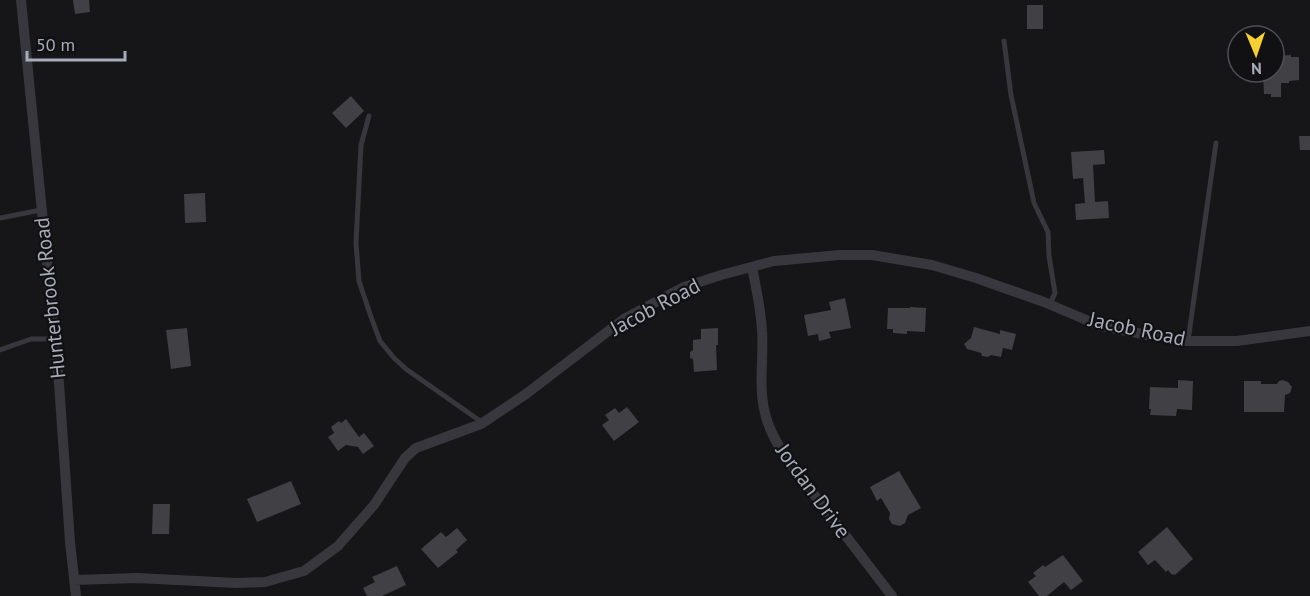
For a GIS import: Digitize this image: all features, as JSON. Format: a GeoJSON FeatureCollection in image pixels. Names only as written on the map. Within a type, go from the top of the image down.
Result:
{"type":"FeatureCollection","features":[{"type":"Feature","properties":{"kind":"street","name":"Hunterbrook Road"},"geometry":{"type":"LineString","coordinates":[[21,0],[76,596]]}},
{"type":"Feature","properties":{"kind":"street","name":"Jacob Road"},"geometry":{"type":"LineString","coordinates":[[74,580],[137,578],[236,583],[266,582],[304,571],[338,546],[374,505],[405,458],[416,448],[483,423],[526,394],[624,319],[684,287],[774,261],[840,255],[872,255],[932,264],[1050,304],[1098,325],[1188,341],[1237,341],[1310,331]]}},
{"type":"Feature","properties":{"kind":"street","name":"Jordan Drive"},"geometry":{"type":"LineString","coordinates":[[752,267],[762,332],[763,402],[771,431],[789,462],[892,596]]}},
{"type":"Feature","properties":{"kind":"lane"},"geometry":{"type":"LineString","coordinates":[[1004,41],[1011,95],[1035,203],[1048,232],[1054,293],[1050,304]]}},
{"type":"Feature","properties":{"kind":"lane"},"geometry":{"type":"LineString","coordinates":[[369,116],[361,145],[356,243],[359,281],[369,314],[380,341],[394,358],[406,369],[483,423]]}},
{"type":"Feature","properties":{"kind":"lane"},"geometry":{"type":"LineString","coordinates":[[1188,341],[1216,143]]}},
{"type":"Feature","properties":{"kind":"lane"},"geometry":{"type":"LineString","coordinates":[[0,218],[41,210]]}},
{"type":"Feature","properties":{"kind":"lane"},"geometry":{"type":"LineString","coordinates":[[0,350],[32,339],[54,339]]}},
{"type":"Feature","properties":{"kind":"building"},"geometry":{"type":"Polygon","coordinates":[[[73,0],[89,0],[90,12],[75,14],[73,0]]]}},
{"type":"Feature","properties":{"kind":"building"},"geometry":{"type":"Polygon","coordinates":[[[1027,5],[1043,5],[1043,29],[1027,29],[1027,5]]]}},
{"type":"Feature","properties":{"kind":"building"},"geometry":{"type":"Polygon","coordinates":[[[1286,55],[1299,57],[1299,80],[1286,83],[1286,55]]]}},
{"type":"Feature","properties":{"kind":"building"},"geometry":{"type":"Polygon","coordinates":[[[1264,84],[1281,84],[1281,97],[1264,94],[1264,84]]]}},
{"type":"Feature","properties":{"kind":"building"},"geometry":{"type":"Polygon","coordinates":[[[351,96],[364,111],[346,128],[332,113],[351,96]]]}},
{"type":"Feature","properties":{"kind":"building"},"geometry":{"type":"Polygon","coordinates":[[[1299,136],[1310,136],[1310,150],[1300,150],[1299,136]]]}},
{"type":"Feature","properties":{"kind":"building"},"geometry":{"type":"Polygon","coordinates":[[[1104,150],[1105,164],[1093,165],[1095,202],[1108,201],[1109,218],[1076,220],[1075,204],[1085,203],[1083,178],[1073,179],[1071,152],[1104,150]]]}},
{"type":"Feature","properties":{"kind":"building"},"geometry":{"type":"Polygon","coordinates":[[[205,193],[206,222],[185,223],[184,194],[205,193]]]}},
{"type":"Feature","properties":{"kind":"building"},"geometry":{"type":"Polygon","coordinates":[[[845,298],[851,328],[829,332],[831,338],[819,341],[818,334],[808,336],[804,315],[831,310],[829,302],[845,298]]]}},
{"type":"Feature","properties":{"kind":"building"},"geometry":{"type":"Polygon","coordinates":[[[888,308],[926,308],[925,332],[893,333],[893,329],[887,329],[888,308]]]}},
{"type":"Feature","properties":{"kind":"building"},"geometry":{"type":"Polygon","coordinates":[[[974,327],[1000,334],[1000,330],[1016,334],[1012,350],[1003,348],[1001,357],[991,355],[988,357],[967,349],[964,344],[971,338],[974,327]]]}},
{"type":"Feature","properties":{"kind":"building"},"geometry":{"type":"Polygon","coordinates":[[[187,328],[191,366],[171,369],[166,330],[187,328]]]}},
{"type":"Feature","properties":{"kind":"building"},"geometry":{"type":"Polygon","coordinates":[[[718,328],[717,370],[694,372],[693,359],[690,358],[693,340],[701,339],[701,329],[718,328]]]}},
{"type":"Feature","properties":{"kind":"building"},"geometry":{"type":"Polygon","coordinates":[[[1178,380],[1193,381],[1192,410],[1177,409],[1176,416],[1150,415],[1150,387],[1178,388],[1178,380]]]}},
{"type":"Feature","properties":{"kind":"building"},"geometry":{"type":"Polygon","coordinates":[[[1283,380],[1292,387],[1290,393],[1285,395],[1284,412],[1244,412],[1244,381],[1277,384],[1283,380]]]}},
{"type":"Feature","properties":{"kind":"building"},"geometry":{"type":"Polygon","coordinates":[[[627,407],[639,422],[614,441],[602,425],[609,420],[605,415],[615,408],[619,413],[627,407]]]}},
{"type":"Feature","properties":{"kind":"building"},"geometry":{"type":"Polygon","coordinates":[[[346,419],[359,437],[364,433],[374,446],[363,454],[358,447],[346,445],[338,451],[328,437],[334,433],[331,427],[346,419]]]}},
{"type":"Feature","properties":{"kind":"building"},"geometry":{"type":"Polygon","coordinates":[[[899,471],[921,508],[908,515],[905,523],[900,526],[892,524],[889,519],[890,513],[881,498],[877,501],[870,487],[899,471]]]}},
{"type":"Feature","properties":{"kind":"building"},"geometry":{"type":"Polygon","coordinates":[[[291,481],[301,504],[257,522],[247,499],[291,481]]]}},
{"type":"Feature","properties":{"kind":"building"},"geometry":{"type":"Polygon","coordinates":[[[153,504],[170,504],[169,534],[152,534],[153,504]]]}},
{"type":"Feature","properties":{"kind":"building"},"geometry":{"type":"Polygon","coordinates":[[[1167,527],[1193,559],[1175,575],[1168,570],[1166,572],[1155,560],[1148,565],[1138,552],[1167,527]]]}},
{"type":"Feature","properties":{"kind":"building"},"geometry":{"type":"Polygon","coordinates":[[[457,528],[467,540],[456,550],[458,552],[438,568],[421,549],[441,532],[446,537],[457,528]]]}},
{"type":"Feature","properties":{"kind":"building"},"geometry":{"type":"Polygon","coordinates":[[[1063,555],[1083,581],[1071,590],[1064,582],[1047,596],[1039,596],[1028,582],[1036,576],[1033,573],[1063,555]]]}},
{"type":"Feature","properties":{"kind":"building"},"geometry":{"type":"Polygon","coordinates":[[[397,566],[406,585],[382,596],[367,596],[363,588],[375,582],[372,577],[397,566]]]}}]}
